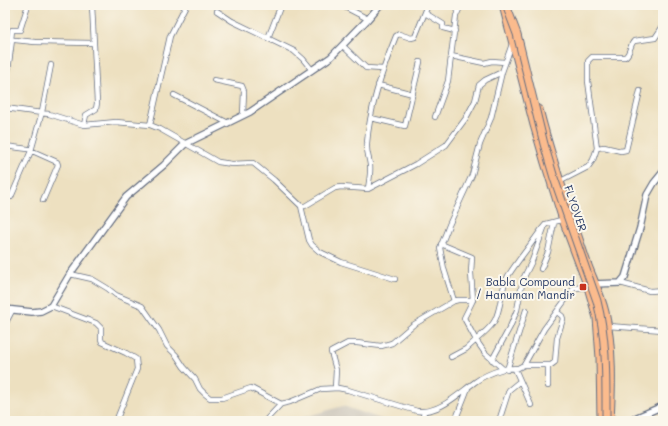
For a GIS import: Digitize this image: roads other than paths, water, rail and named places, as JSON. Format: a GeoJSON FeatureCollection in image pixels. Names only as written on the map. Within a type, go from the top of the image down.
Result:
{"type":"FeatureCollection","features":[{"type":"Feature","properties":{"kind":"main road"},"geometry":{"type":"LineString","coordinates":[[503,5],[534,125],[563,220],[591,285],[605,310],[608,326],[611,368],[610,421]]}},
{"type":"Feature","properties":{"kind":"main road","name":"FLYOVER"},"geometry":{"type":"LineString","coordinates":[[506,5],[517,34],[544,144],[554,178],[597,301],[602,320],[606,364],[606,421]]}},
{"type":"Feature","properties":{"kind":"main road"},"geometry":{"type":"LineString","coordinates":[[510,5],[521,38],[546,138],[572,217],[591,285],[597,318],[600,358],[601,421]]}},
{"type":"Feature","properties":{"kind":"street"},"geometry":{"type":"LineString","coordinates":[[5,94],[12,30],[20,30],[28,5]]}},
{"type":"Feature","properties":{"kind":"street"},"geometry":{"type":"LineString","coordinates":[[84,124],[86,115],[96,109],[98,103],[92,5]]}},
{"type":"Feature","properties":{"kind":"street"},"geometry":{"type":"LineString","coordinates":[[150,125],[170,36],[186,5]]}},
{"type":"Feature","properties":{"kind":"street"},"geometry":{"type":"LineString","coordinates":[[268,38],[281,5]]}},
{"type":"Feature","properties":{"kind":"street"},"geometry":{"type":"LineString","coordinates":[[341,5],[368,19]]}},
{"type":"Feature","properties":{"kind":"street"},"geometry":{"type":"LineString","coordinates":[[5,309],[12,311],[32,312],[41,311],[51,306],[70,274],[126,197],[164,165],[185,144],[243,115],[331,57],[380,5]]}},
{"type":"Feature","properties":{"kind":"street"},"geometry":{"type":"LineString","coordinates":[[368,189],[370,165],[367,144],[378,85],[383,69],[396,36],[399,34],[411,38],[415,37],[428,5]]}},
{"type":"Feature","properties":{"kind":"street"},"geometry":{"type":"LineString","coordinates":[[435,118],[448,81],[456,16],[461,5]]}},
{"type":"Feature","properties":{"kind":"street"},"geometry":{"type":"LineString","coordinates":[[218,11],[232,21],[294,51],[312,70]]}},
{"type":"Feature","properties":{"kind":"street"},"geometry":{"type":"LineString","coordinates":[[425,13],[443,24],[443,28],[455,31]]}},
{"type":"Feature","properties":{"kind":"street"},"geometry":{"type":"LineString","coordinates":[[552,185],[588,167],[593,160],[597,148],[588,81],[588,61],[592,58],[625,57],[634,41],[655,38],[663,26]]}},
{"type":"Feature","properties":{"kind":"street"},"geometry":{"type":"LineString","coordinates":[[454,301],[440,248],[472,175],[480,144],[491,118],[505,62],[513,41],[521,38]]}},
{"type":"Feature","properties":{"kind":"street"},"geometry":{"type":"LineString","coordinates":[[5,39],[94,42]]}},
{"type":"Feature","properties":{"kind":"street"},"geometry":{"type":"LineString","coordinates":[[343,46],[366,68],[383,69]]}},
{"type":"Feature","properties":{"kind":"street"},"geometry":{"type":"LineString","coordinates":[[451,56],[484,63],[492,61],[505,62]]}},
{"type":"Feature","properties":{"kind":"street"},"geometry":{"type":"LineString","coordinates":[[371,118],[404,126],[420,62]]}},
{"type":"Feature","properties":{"kind":"street"},"geometry":{"type":"LineString","coordinates":[[11,197],[31,151],[42,112],[51,65]]}},
{"type":"Feature","properties":{"kind":"street"},"geometry":{"type":"LineString","coordinates":[[301,206],[305,206],[335,188],[368,189],[416,164],[446,145],[466,118],[475,101],[480,85],[485,80],[502,72]]}},
{"type":"Feature","properties":{"kind":"street"},"geometry":{"type":"LineString","coordinates":[[214,80],[242,86],[244,91],[243,115]]}},
{"type":"Feature","properties":{"kind":"street"},"geometry":{"type":"LineString","coordinates":[[378,85],[413,94]]}},
{"type":"Feature","properties":{"kind":"street"},"geometry":{"type":"LineString","coordinates":[[597,148],[604,147],[621,151],[626,150],[640,91]]}},
{"type":"Feature","properties":{"kind":"street"},"geometry":{"type":"LineString","coordinates":[[174,95],[228,123]]}},
{"type":"Feature","properties":{"kind":"street"},"geometry":{"type":"LineString","coordinates":[[5,108],[42,112],[84,124],[116,122],[150,125],[160,129],[218,162],[232,164],[256,164],[301,206],[309,240],[320,252],[341,262],[395,279]]}},
{"type":"Feature","properties":{"kind":"street"},"geometry":{"type":"LineString","coordinates":[[5,146],[13,146],[31,151],[55,161],[58,165],[43,200]]}},
{"type":"Feature","properties":{"kind":"street"},"geometry":{"type":"LineString","coordinates":[[620,283],[627,272],[640,228],[647,196],[654,183],[663,172]]}},
{"type":"Feature","properties":{"kind":"street"},"geometry":{"type":"LineString","coordinates":[[451,357],[466,349],[492,325],[498,312],[502,292],[508,276],[546,224],[572,217]]}},
{"type":"Feature","properties":{"kind":"street"},"geometry":{"type":"LineString","coordinates":[[542,269],[548,252],[554,223]]}},
{"type":"Feature","properties":{"kind":"street"},"geometry":{"type":"LineString","coordinates":[[492,360],[510,327],[517,310],[523,279],[532,261],[546,224]]}},
{"type":"Feature","properties":{"kind":"street"},"geometry":{"type":"LineString","coordinates":[[442,244],[472,257],[472,300],[464,318],[485,353],[505,370]]}},
{"type":"Feature","properties":{"kind":"street"},"geometry":{"type":"LineString","coordinates":[[70,274],[92,279],[116,295],[142,306],[159,330],[167,346],[195,379],[200,389],[210,398],[222,398],[251,388],[281,404]]}},
{"type":"Feature","properties":{"kind":"street"},"geometry":{"type":"LineString","coordinates":[[524,365],[544,329],[574,288],[620,283],[650,291],[663,290]]}},
{"type":"Feature","properties":{"kind":"street"},"geometry":{"type":"LineString","coordinates":[[335,388],[336,370],[331,352],[348,343],[381,346],[388,344],[399,338],[413,325],[454,301],[472,300]]}},
{"type":"Feature","properties":{"kind":"street"},"geometry":{"type":"LineString","coordinates":[[51,306],[96,323],[101,328],[102,342],[136,359],[137,369],[116,421]]}},
{"type":"Feature","properties":{"kind":"street"},"geometry":{"type":"LineString","coordinates":[[505,370],[526,310]]}},
{"type":"Feature","properties":{"kind":"street"},"geometry":{"type":"LineString","coordinates":[[5,324],[12,311]]}},
{"type":"Feature","properties":{"kind":"street"},"geometry":{"type":"LineString","coordinates":[[265,421],[281,404],[290,402],[321,389],[335,388],[348,390],[424,412],[448,402],[486,375],[515,369],[524,365],[554,364],[557,338],[563,319],[557,312]]}},
{"type":"Feature","properties":{"kind":"street"},"geometry":{"type":"LineString","coordinates":[[608,326],[663,330]]}},
{"type":"Feature","properties":{"kind":"street"},"geometry":{"type":"LineString","coordinates":[[548,365],[548,386]]}},
{"type":"Feature","properties":{"kind":"street"},"geometry":{"type":"LineString","coordinates":[[515,369],[531,405]]}},
{"type":"Feature","properties":{"kind":"street"},"geometry":{"type":"LineString","coordinates":[[499,421],[509,390],[520,381]]}},
{"type":"Feature","properties":{"kind":"street"},"geometry":{"type":"LineString","coordinates":[[455,421],[469,387]]}},
{"type":"Feature","properties":{"kind":"street"},"geometry":{"type":"LineString","coordinates":[[628,421],[663,406]]}},
{"type":"Feature","properties":{"kind":"street"},"geometry":{"type":"LineString","coordinates":[[422,421],[424,412]]}},
{"type":"Feature","properties":{"kind":"street"},"geometry":{"type":"LineString","coordinates":[[658,421],[663,419]]}},
{"type":"Feature","properties":{"kind":"place","name":"Babla Compound / Hanuman Mandir"},"geometry":{"type":"Point","coordinates":[583,287]}}]}
